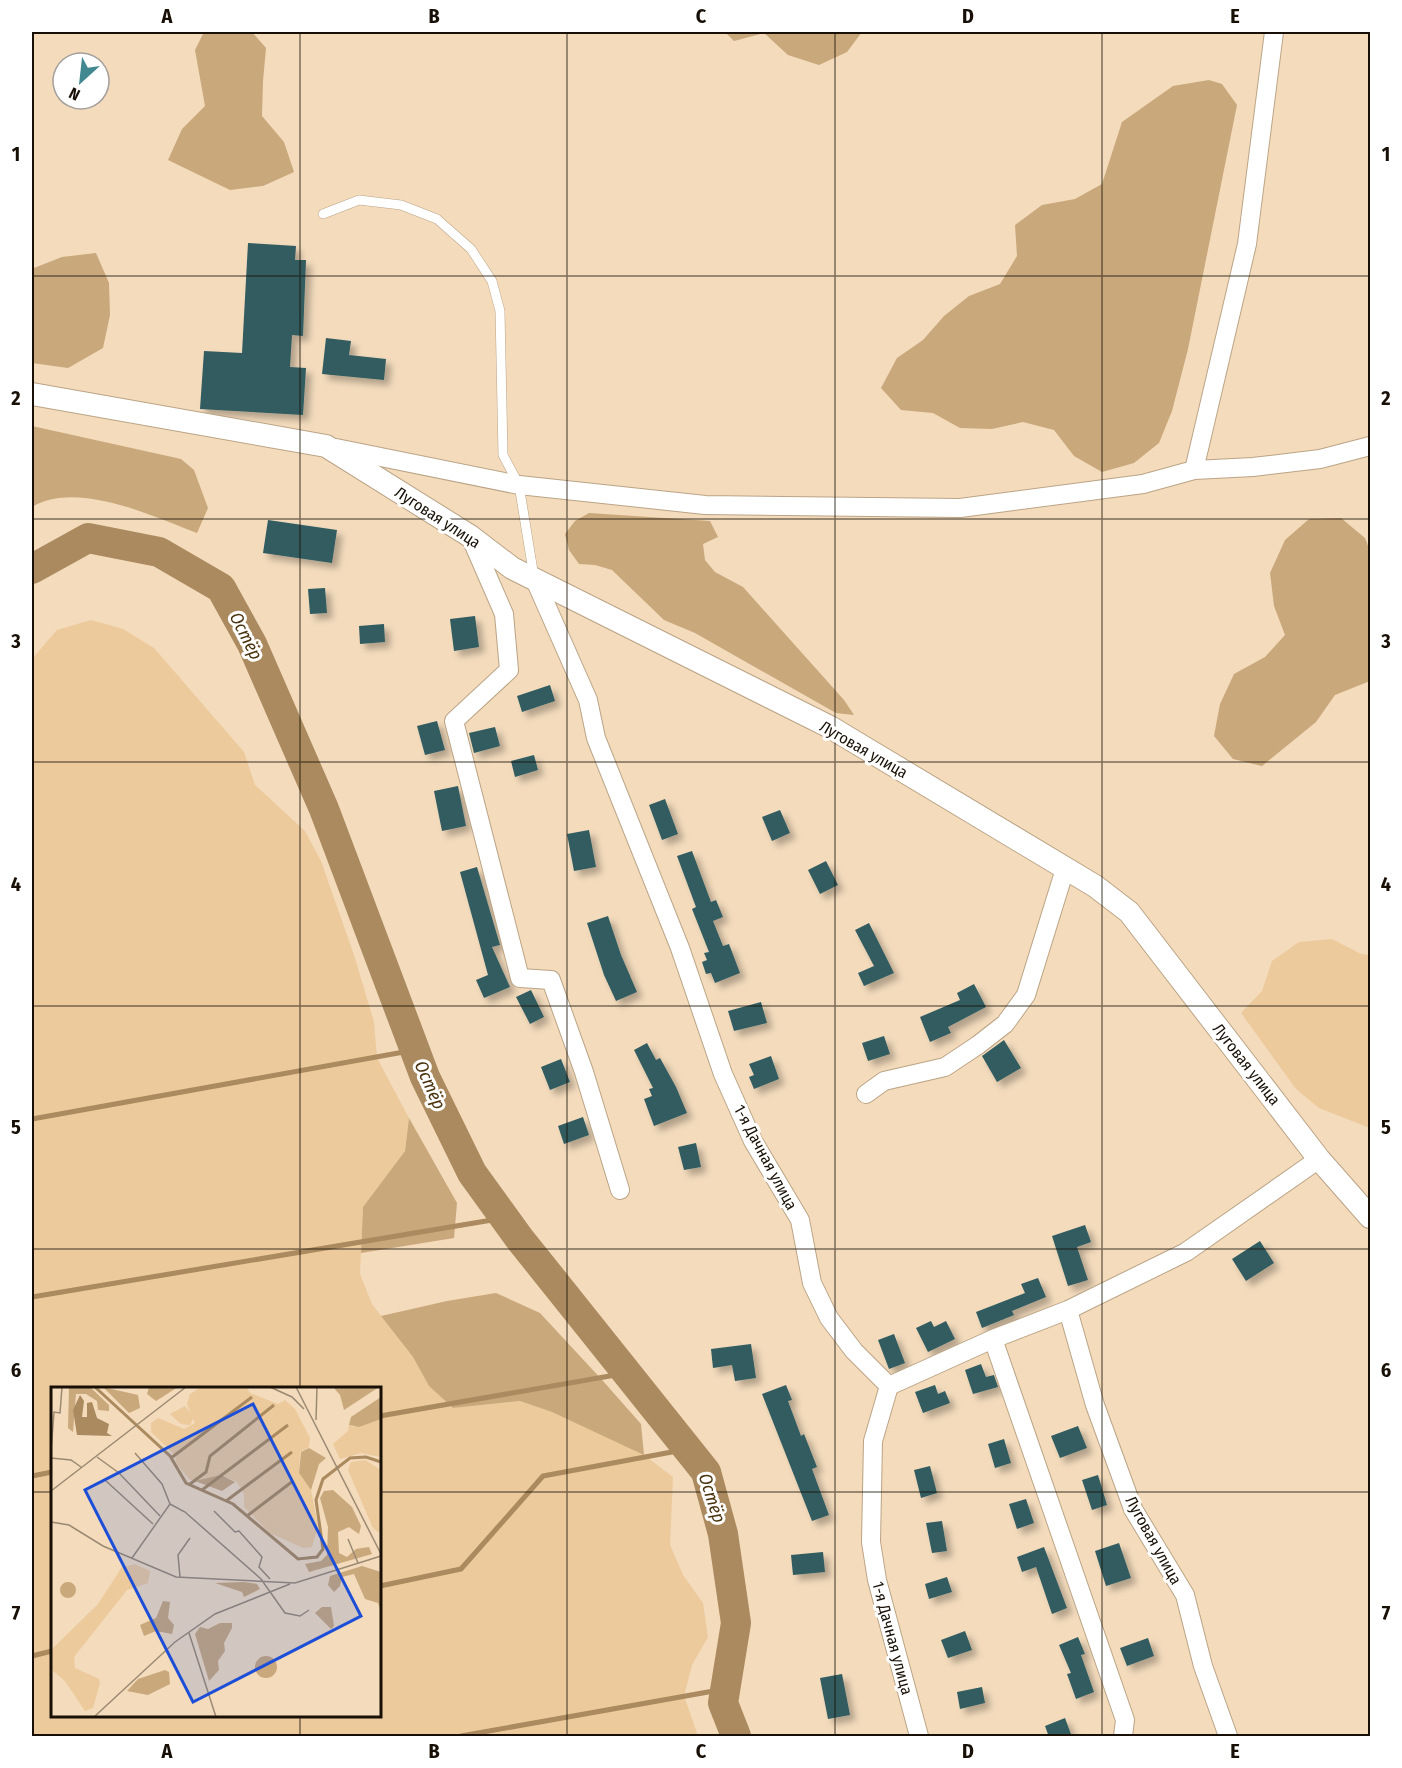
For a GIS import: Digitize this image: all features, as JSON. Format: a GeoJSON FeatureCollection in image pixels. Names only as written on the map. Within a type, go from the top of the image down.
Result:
{"type":"FeatureCollection","features":[{"type":"Feature","properties":{"kind":"street"},"geometry":{"type":"LineString","coordinates":[[1194,470],[1247,244],[1274,32]]}},
{"type":"Feature","properties":{"kind":"street","name":"Луговая улица"},"geometry":{"type":"LineString","coordinates":[[32,394],[326,446],[470,536],[512,568],[830,727],[1095,886],[1129,912],[1319,1159],[1371,1217]]}},
{"type":"Feature","properties":{"kind":"street"},"geometry":{"type":"LineString","coordinates":[[326,446],[519,485],[705,504],[960,508],[1143,484],[1194,470],[1253,467],[1320,459],[1371,446]]}},
{"type":"Feature","properties":{"kind":"street"},"geometry":{"type":"LineString","coordinates":[[470,536],[504,614],[509,670],[454,721],[520,978],[551,980],[584,1072],[620,1190]]}},
{"type":"Feature","properties":{"kind":"street","name":"1-я Дачная улица"},"geometry":{"type":"LineString","coordinates":[[534,580],[588,700],[596,738],[680,948],[723,1074],[753,1141],[800,1220],[812,1283],[829,1318],[854,1351],[889,1386],[873,1442],[871,1542],[877,1580],[919,1737]]}},
{"type":"Feature","properties":{"kind":"street"},"geometry":{"type":"LineString","coordinates":[[866,1094],[884,1081],[945,1067],[1005,1024],[1026,995],[1065,869]]}},
{"type":"Feature","properties":{"kind":"street"},"geometry":{"type":"LineString","coordinates":[[889,1386],[993,1339],[1068,1310],[1186,1252],[1319,1159]]}},
{"type":"Feature","properties":{"kind":"street","name":"Луговая улица"},"geometry":{"type":"LineString","coordinates":[[1068,1310],[1095,1405],[1133,1509],[1185,1596],[1203,1666],[1228,1737]]}},
{"type":"Feature","properties":{"kind":"street"},"geometry":{"type":"LineString","coordinates":[[993,1339],[1125,1720],[1124,1737]]}},
{"type":"Feature","properties":{"kind":"lane"},"geometry":{"type":"LineString","coordinates":[[323,214],[359,200],[401,204],[437,219],[471,249],[492,281],[500,311],[503,455],[519,485],[534,580]]}},
{"type":"Feature","properties":{"kind":"shaded area"},"geometry":{"type":"Polygon","coordinates":[[[204,32],[252,32],[266,48],[262,116],[284,142],[294,172],[263,186],[230,190],[168,160],[182,129],[205,106],[195,50],[204,32]]]}},
{"type":"Feature","properties":{"kind":"shaded area"},"geometry":{"type":"Polygon","coordinates":[[[725,32],[862,32],[847,52],[819,65],[788,55],[764,33],[734,41],[725,32]]]}},
{"type":"Feature","properties":{"kind":"shaded area"},"geometry":{"type":"Polygon","coordinates":[[[1209,80],[1222,84],[1237,105],[1188,349],[1172,411],[1159,443],[1134,463],[1102,472],[1074,456],[1054,430],[1023,422],[992,429],[960,428],[933,413],[901,410],[881,388],[897,358],[923,340],[944,316],[969,296],[1000,284],[1017,256],[1015,225],[1042,205],[1075,199],[1102,184],[1122,122],[1173,86],[1209,80]]]}},
{"type":"Feature","properties":{"kind":"shaded area"},"geometry":{"type":"Polygon","coordinates":[[[96,253],[109,283],[110,315],[103,348],[68,368],[32,363],[32,271],[34,268],[62,257],[96,253]]]}},
{"type":"Feature","properties":{"kind":"shaded area"},"geometry":{"type":"Polygon","coordinates":[[[32,426],[181,459],[194,470],[208,508],[197,533],[137,510],[92,499],[70,497],[50,500],[32,507],[32,426]]]}},
{"type":"Feature","properties":{"kind":"shaded area"},"geometry":{"type":"Polygon","coordinates":[[[589,513],[710,521],[718,537],[703,544],[705,560],[715,572],[743,587],[844,700],[854,715],[836,713],[695,633],[664,620],[612,570],[595,565],[579,564],[569,550],[565,534],[575,521],[589,513]]]}},
{"type":"Feature","properties":{"kind":"shaded area"},"geometry":{"type":"Polygon","coordinates":[[[1341,518],[1365,538],[1370,551],[1370,681],[1335,695],[1316,722],[1262,766],[1233,759],[1214,736],[1220,704],[1234,674],[1265,657],[1285,635],[1274,606],[1270,573],[1285,540],[1309,519],[1341,518]]]}},
{"type":"Feature","properties":{"kind":"shaded area"},"geometry":{"type":"Polygon","coordinates":[[[91,620],[123,629],[154,648],[244,752],[255,785],[305,831],[321,861],[354,955],[374,1022],[377,1058],[409,1118],[405,1151],[363,1207],[360,1274],[372,1304],[413,1357],[429,1386],[453,1408],[520,1401],[552,1412],[615,1440],[644,1455],[673,1477],[670,1545],[683,1575],[703,1603],[708,1637],[692,1665],[684,1696],[698,1736],[32,1736],[32,659],[57,630],[91,620]]]}},
{"type":"Feature","properties":{"kind":"shaded area"},"geometry":{"type":"Polygon","coordinates":[[[1332,939],[1361,954],[1370,955],[1370,1128],[1319,1108],[1296,1089],[1241,1013],[1262,991],[1272,961],[1299,942],[1332,939]]]}},
{"type":"Feature","properties":{"kind":"shaded area"},"geometry":{"type":"Polygon","coordinates":[[[409,1118],[457,1203],[454,1238],[361,1253],[363,1207],[405,1151],[409,1118]]]}},
{"type":"Feature","properties":{"kind":"shaded area"},"geometry":{"type":"Polygon","coordinates":[[[496,1293],[540,1313],[603,1381],[641,1424],[644,1455],[552,1412],[520,1401],[453,1408],[429,1386],[413,1357],[381,1316],[496,1293]]]}},
{"type":"Feature","properties":{"kind":"building"},"geometry":{"type":"Polygon","coordinates":[[[248,243],[296,246],[295,260],[306,260],[303,336],[292,335],[290,367],[306,368],[303,415],[200,409],[204,351],[242,353],[248,243]]]}},
{"type":"Feature","properties":{"kind":"building"},"geometry":{"type":"Polygon","coordinates":[[[326,338],[351,341],[349,355],[386,359],[384,380],[322,374],[326,338]]]}},
{"type":"Feature","properties":{"kind":"building"},"geometry":{"type":"Polygon","coordinates":[[[268,520],[337,530],[332,563],[263,553],[268,520]]]}},
{"type":"Feature","properties":{"kind":"building"},"geometry":{"type":"Polygon","coordinates":[[[325,588],[327,613],[310,614],[308,589],[325,588]]]}},
{"type":"Feature","properties":{"kind":"building"},"geometry":{"type":"Polygon","coordinates":[[[475,616],[479,647],[454,651],[450,619],[475,616]]]}},
{"type":"Feature","properties":{"kind":"building"},"geometry":{"type":"Polygon","coordinates":[[[384,624],[385,642],[360,644],[359,626],[384,624]]]}},
{"type":"Feature","properties":{"kind":"building"},"geometry":{"type":"Polygon","coordinates":[[[550,685],[555,701],[522,712],[517,696],[550,685]]]}},
{"type":"Feature","properties":{"kind":"building"},"geometry":{"type":"Polygon","coordinates":[[[437,721],[445,750],[425,755],[417,726],[437,721]]]}},
{"type":"Feature","properties":{"kind":"building"},"geometry":{"type":"Polygon","coordinates":[[[495,727],[500,746],[474,753],[469,733],[495,727]]]}},
{"type":"Feature","properties":{"kind":"building"},"geometry":{"type":"Polygon","coordinates":[[[534,755],[538,770],[515,777],[511,761],[534,755]]]}},
{"type":"Feature","properties":{"kind":"building"},"geometry":{"type":"Polygon","coordinates":[[[458,786],[466,826],[442,831],[434,791],[458,786]]]}},
{"type":"Feature","properties":{"kind":"building"},"geometry":{"type":"Polygon","coordinates":[[[665,799],[678,834],[662,840],[649,805],[665,799]]]}},
{"type":"Feature","properties":{"kind":"building"},"geometry":{"type":"Polygon","coordinates":[[[780,810],[790,833],[772,841],[762,817],[780,810]]]}},
{"type":"Feature","properties":{"kind":"building"},"geometry":{"type":"Polygon","coordinates":[[[589,830],[596,867],[574,871],[567,834],[589,830]]]}},
{"type":"Feature","properties":{"kind":"building"},"geometry":{"type":"Polygon","coordinates":[[[692,851],[711,902],[716,900],[723,917],[713,921],[723,946],[729,944],[740,973],[715,983],[711,973],[706,974],[702,962],[707,960],[704,953],[709,952],[692,909],[696,907],[677,856],[692,851]]]}},
{"type":"Feature","properties":{"kind":"building"},"geometry":{"type":"Polygon","coordinates":[[[826,861],[838,885],[820,894],[808,870],[826,861]]]}},
{"type":"Feature","properties":{"kind":"building"},"geometry":{"type":"Polygon","coordinates":[[[477,867],[500,945],[492,947],[510,987],[484,998],[476,980],[488,975],[460,872],[477,867]]]}},
{"type":"Feature","properties":{"kind":"building"},"geometry":{"type":"Polygon","coordinates":[[[608,916],[637,992],[616,1001],[604,975],[587,923],[608,916]]]}},
{"type":"Feature","properties":{"kind":"building"},"geometry":{"type":"Polygon","coordinates":[[[869,923],[894,973],[864,986],[858,973],[874,966],[855,930],[869,923]]]}},
{"type":"Feature","properties":{"kind":"building"},"geometry":{"type":"Polygon","coordinates":[[[974,984],[986,1007],[948,1027],[951,1033],[930,1042],[920,1017],[960,1000],[957,993],[974,984]]]}},
{"type":"Feature","properties":{"kind":"building"},"geometry":{"type":"Polygon","coordinates":[[[531,990],[544,1017],[530,1024],[516,997],[531,990]]]}},
{"type":"Feature","properties":{"kind":"building"},"geometry":{"type":"Polygon","coordinates":[[[761,1002],[767,1023],[734,1031],[728,1011],[761,1002]]]}},
{"type":"Feature","properties":{"kind":"building"},"geometry":{"type":"Polygon","coordinates":[[[884,1036],[890,1054],[868,1061],[862,1043],[884,1036]]]}},
{"type":"Feature","properties":{"kind":"building"},"geometry":{"type":"Polygon","coordinates":[[[1004,1040],[1021,1068],[997,1082],[982,1056],[1004,1040]]]}},
{"type":"Feature","properties":{"kind":"building"},"geometry":{"type":"Polygon","coordinates":[[[647,1043],[656,1060],[660,1058],[687,1113],[654,1126],[644,1099],[652,1096],[649,1089],[653,1088],[634,1050],[647,1043]]]}},
{"type":"Feature","properties":{"kind":"building"},"geometry":{"type":"Polygon","coordinates":[[[771,1056],[779,1079],[754,1089],[749,1077],[754,1075],[749,1064],[771,1056]]]}},
{"type":"Feature","properties":{"kind":"building"},"geometry":{"type":"Polygon","coordinates":[[[561,1059],[570,1082],[550,1090],[541,1067],[561,1059]]]}},
{"type":"Feature","properties":{"kind":"building"},"geometry":{"type":"Polygon","coordinates":[[[583,1117],[589,1135],[564,1144],[558,1126],[583,1117]]]}},
{"type":"Feature","properties":{"kind":"building"},"geometry":{"type":"Polygon","coordinates":[[[696,1143],[701,1167],[684,1170],[678,1147],[696,1143]]]}},
{"type":"Feature","properties":{"kind":"building"},"geometry":{"type":"Polygon","coordinates":[[[1085,1225],[1091,1242],[1077,1247],[1088,1280],[1068,1286],[1052,1236],[1085,1225]]]}},
{"type":"Feature","properties":{"kind":"building"},"geometry":{"type":"Polygon","coordinates":[[[1260,1241],[1274,1263],[1246,1281],[1232,1259],[1260,1241]]]}},
{"type":"Feature","properties":{"kind":"building"},"geometry":{"type":"Polygon","coordinates":[[[1038,1278],[1046,1297],[1012,1311],[1014,1315],[982,1328],[976,1312],[1025,1293],[1021,1284],[1038,1278]]]}},
{"type":"Feature","properties":{"kind":"building"},"geometry":{"type":"Polygon","coordinates":[[[931,1321],[934,1327],[946,1321],[955,1339],[928,1352],[916,1328],[931,1321]]]}},
{"type":"Feature","properties":{"kind":"building"},"geometry":{"type":"Polygon","coordinates":[[[894,1334],[905,1363],[889,1369],[878,1340],[894,1334]]]}},
{"type":"Feature","properties":{"kind":"building"},"geometry":{"type":"Polygon","coordinates":[[[751,1344],[756,1378],[735,1381],[732,1365],[713,1368],[711,1349],[751,1344]]]}},
{"type":"Feature","properties":{"kind":"building"},"geometry":{"type":"Polygon","coordinates":[[[981,1364],[986,1377],[994,1375],[998,1387],[973,1394],[965,1370],[981,1364]]]}},
{"type":"Feature","properties":{"kind":"building"},"geometry":{"type":"Polygon","coordinates":[[[786,1385],[792,1400],[788,1401],[801,1436],[804,1434],[817,1467],[812,1469],[829,1515],[812,1521],[762,1394],[786,1385]]]}},
{"type":"Feature","properties":{"kind":"building"},"geometry":{"type":"Polygon","coordinates":[[[935,1385],[938,1394],[945,1391],[950,1403],[923,1413],[915,1392],[935,1385]]]}},
{"type":"Feature","properties":{"kind":"building"},"geometry":{"type":"Polygon","coordinates":[[[1078,1426],[1087,1448],[1060,1458],[1051,1436],[1078,1426]]]}},
{"type":"Feature","properties":{"kind":"building"},"geometry":{"type":"Polygon","coordinates":[[[1004,1439],[1011,1463],[995,1468],[988,1444],[1004,1439]]]}},
{"type":"Feature","properties":{"kind":"building"},"geometry":{"type":"Polygon","coordinates":[[[930,1466],[937,1493],[921,1498],[914,1470],[930,1466]]]}},
{"type":"Feature","properties":{"kind":"building"},"geometry":{"type":"Polygon","coordinates":[[[1098,1475],[1107,1505],[1092,1510],[1082,1480],[1098,1475]]]}},
{"type":"Feature","properties":{"kind":"building"},"geometry":{"type":"Polygon","coordinates":[[[1026,1499],[1034,1523],[1017,1529],[1009,1504],[1026,1499]]]}},
{"type":"Feature","properties":{"kind":"building"},"geometry":{"type":"Polygon","coordinates":[[[942,1521],[947,1551],[932,1553],[926,1523],[942,1521]]]}},
{"type":"Feature","properties":{"kind":"building"},"geometry":{"type":"Polygon","coordinates":[[[1119,1543],[1131,1578],[1106,1586],[1095,1551],[1119,1543]]]}},
{"type":"Feature","properties":{"kind":"building"},"geometry":{"type":"Polygon","coordinates":[[[1044,1547],[1067,1608],[1052,1614],[1036,1567],[1022,1572],[1017,1557],[1044,1547]]]}},
{"type":"Feature","properties":{"kind":"building"},"geometry":{"type":"Polygon","coordinates":[[[823,1552],[825,1572],[793,1575],[791,1555],[823,1552]]]}},
{"type":"Feature","properties":{"kind":"building"},"geometry":{"type":"Polygon","coordinates":[[[947,1577],[952,1592],[929,1599],[925,1584],[947,1577]]]}},
{"type":"Feature","properties":{"kind":"building"},"geometry":{"type":"Polygon","coordinates":[[[965,1631],[972,1650],[948,1658],[941,1640],[965,1631]]]}},
{"type":"Feature","properties":{"kind":"building"},"geometry":{"type":"Polygon","coordinates":[[[1078,1637],[1085,1654],[1081,1655],[1094,1692],[1076,1699],[1067,1674],[1071,1673],[1059,1645],[1078,1637]]]}},
{"type":"Feature","properties":{"kind":"building"},"geometry":{"type":"Polygon","coordinates":[[[1148,1638],[1154,1656],[1127,1666],[1120,1648],[1148,1638]]]}},
{"type":"Feature","properties":{"kind":"building"},"geometry":{"type":"Polygon","coordinates":[[[842,1674],[850,1715],[828,1719],[820,1678],[842,1674]]]}},
{"type":"Feature","properties":{"kind":"building"},"geometry":{"type":"Polygon","coordinates":[[[982,1687],[985,1703],[960,1709],[957,1692],[982,1687]]]}},
{"type":"Feature","properties":{"kind":"building"},"geometry":{"type":"Polygon","coordinates":[[[1065,1718],[1072,1737],[1049,1737],[1045,1726],[1065,1718]]]}},
{"type":"Feature","properties":{"kind":"waterway","name":"Остёр"},"geometry":{"type":"LineString","coordinates":[[32,569],[88,538],[159,552],[221,588],[252,644],[324,809],[425,1077],[472,1173],[519,1238],[706,1472],[723,1534],[736,1623],[723,1703],[736,1736]]}},
{"type":"Feature","properties":{"kind":"waterway"},"geometry":{"type":"LineString","coordinates":[[32,1119],[415,1050]]}},
{"type":"Feature","properties":{"kind":"waterway"},"geometry":{"type":"LineString","coordinates":[[32,1297],[504,1218]]}},
{"type":"Feature","properties":{"kind":"waterway"},"geometry":{"type":"LineString","coordinates":[[381,1416],[627,1373]]}},
{"type":"Feature","properties":{"kind":"waterway"},"geometry":{"type":"LineString","coordinates":[[381,1586],[461,1569],[543,1476],[688,1449]]}},
{"type":"Feature","properties":{"kind":"waterway"},"geometry":{"type":"LineString","coordinates":[[32,1476],[51,1472]]}},
{"type":"Feature","properties":{"kind":"waterway"},"geometry":{"type":"LineString","coordinates":[[32,1656],[51,1651]]}},
{"type":"Feature","properties":{"kind":"waterway"},"geometry":{"type":"LineString","coordinates":[[461,1736],[725,1689]]}}]}
